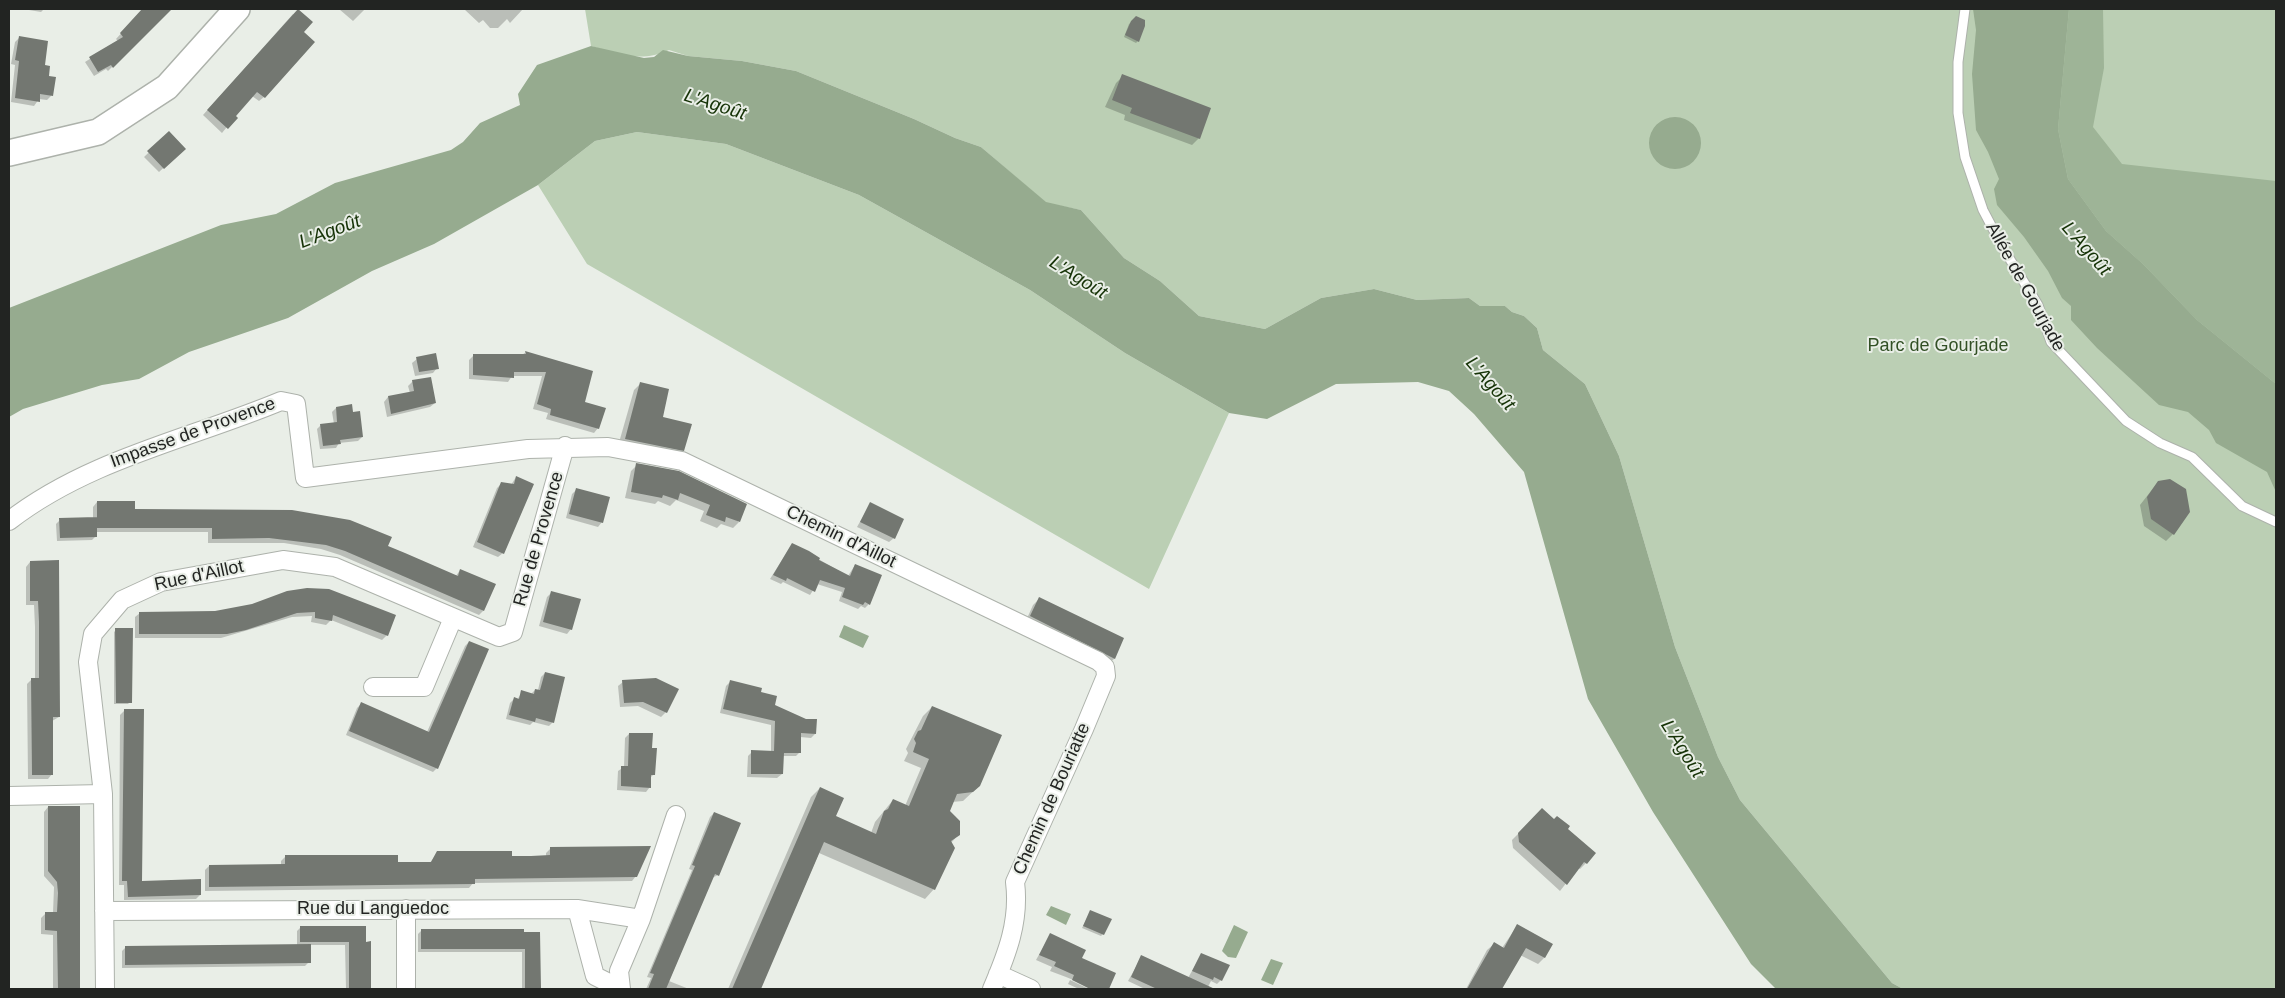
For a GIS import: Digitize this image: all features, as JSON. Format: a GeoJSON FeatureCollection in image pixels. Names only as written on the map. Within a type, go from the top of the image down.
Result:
{"type":"FeatureCollection","features":[{"type":"Feature","properties":{"kind":"main road"},"geometry":{"type":"LineString","coordinates":[[9,153],[98,132],[167,87],[237,9]]}},
{"type":"Feature","properties":{"kind":"street","name":"Impasse de Provence"},"geometry":{"type":"LineString","coordinates":[[9,521],[23,510],[102,465],[281,401],[296,404],[305,478],[528,448],[565,446]]}},
{"type":"Feature","properties":{"kind":"street","name":"Rue de Provence"},"geometry":{"type":"LineString","coordinates":[[513,632],[565,446]]}},
{"type":"Feature","properties":{"kind":"street","name":"Chemin d'Aillot"},"geometry":{"type":"LineString","coordinates":[[565,446],[608,447],[682,461],[1098,661],[1105,667]]}},
{"type":"Feature","properties":{"kind":"street","name":"Rue d'Aillot"},"geometry":{"type":"LineString","coordinates":[[105,989],[103,794],[88,662],[93,634],[122,600],[144,588],[161,582],[283,560],[335,567],[499,637],[513,632]]}},
{"type":"Feature","properties":{"kind":"street"},"geometry":{"type":"LineString","coordinates":[[372,687],[424,687],[453,618]]}},
{"type":"Feature","properties":{"kind":"street","name":"Chemin de Bouriatte"},"geometry":{"type":"LineString","coordinates":[[995,982],[1014,930],[1017,898],[1015,882],[1106,676],[1105,667]]}},
{"type":"Feature","properties":{"kind":"street"},"geometry":{"type":"LineString","coordinates":[[9,796],[103,794]]}},
{"type":"Feature","properties":{"kind":"street"},"geometry":{"type":"LineString","coordinates":[[621,989],[619,971],[641,919],[676,815]]}},
{"type":"Feature","properties":{"kind":"street"},"geometry":{"type":"LineString","coordinates":[[406,909],[406,989]]}},
{"type":"Feature","properties":{"kind":"street"},"geometry":{"type":"LineString","coordinates":[[577,909],[595,976],[621,989]]}},
{"type":"Feature","properties":{"kind":"street","name":"Rue du Languedoc"},"geometry":{"type":"LineString","coordinates":[[104,911],[577,909],[641,919]]}},
{"type":"Feature","properties":{"kind":"street"},"geometry":{"type":"LineString","coordinates":[[995,982],[1031,989]]}},
{"type":"Feature","properties":{"kind":"lane","name":"Allée de Gourjade"},"geometry":{"type":"LineString","coordinates":[[1965,9],[1958,62],[1958,113],[1965,157],[1983,210],[2002,248],[2038,305],[2052,342],[2091,386],[2126,421],[2160,443],[2192,457],[2242,506],[2276,522]]}},
{"type":"Feature","properties":{"kind":"green space","name":"Parc de Gourjade"},"geometry":{"type":"Polygon","coordinates":[[[585,9],[2276,9],[2276,989],[1903,989],[1892,983],[1740,800],[1718,757],[1675,647],[1619,456],[1585,384],[1543,350],[1537,328],[1524,316],[1512,312],[1505,306],[1480,306],[1469,298],[1417,300],[1374,289],[1321,298],[1265,329],[1199,316],[1160,281],[1124,258],[1081,210],[1046,203],[981,147],[955,138],[914,119],[796,71],[742,61],[688,56],[669,50],[659,54],[639,57],[591,46],[585,9]]]}},
{"type":"Feature","properties":{"kind":"green space"},"geometry":{"type":"Polygon","coordinates":[[[637,132],[726,144],[859,195],[1030,290],[1125,353],[1229,413],[1149,589],[587,264],[538,185],[595,141],[637,132]]]}},
{"type":"Feature","properties":{"kind":"shaded area"},"geometry":{"type":"Polygon","coordinates":[[[2069,9],[2103,9],[2104,68],[2093,127],[2122,164],[2276,181],[2276,384],[2197,320],[2143,264],[2106,231],[2068,179],[2058,129],[2069,9]]]}},
{"type":"Feature","properties":{"kind":"water","name":"L'Agoût"},"geometry":{"type":"Polygon","coordinates":[[[1973,9],[2069,9],[2058,129],[2068,179],[2106,231],[2143,264],[2197,320],[2276,384],[2276,492],[2267,472],[2216,443],[2209,430],[2188,412],[2159,405],[2097,348],[2071,320],[2071,306],[2062,298],[2048,271],[2024,237],[1997,205],[1994,189],[1999,179],[1988,152],[1976,130],[1972,74],[1976,30],[1973,9]]]}},
{"type":"Feature","properties":{"kind":"water","name":"L'Agoût"},"geometry":{"type":"Polygon","coordinates":[[[591,46],[644,58],[654,57],[663,50],[688,56],[742,61],[796,71],[914,119],[955,138],[981,147],[1046,202],[1081,210],[1124,258],[1160,281],[1199,316],[1265,329],[1321,298],[1374,289],[1417,300],[1469,298],[1480,306],[1505,306],[1512,312],[1524,316],[1537,328],[1543,350],[1585,384],[1619,456],[1675,647],[1718,757],[1740,800],[1892,983],[1903,989],[1776,989],[1751,964],[1653,812],[1588,699],[1524,472],[1474,414],[1449,391],[1418,382],[1336,384],[1267,419],[1229,413],[1125,353],[1030,290],[859,195],[726,144],[637,132],[595,141],[538,185],[434,244],[372,271],[288,318],[189,352],[139,379],[102,385],[23,409],[9,417],[9,308],[221,225],[276,214],[335,183],[451,150],[463,142],[480,123],[520,105],[518,94],[537,65],[591,46]]]}},
{"type":"Feature","properties":{"kind":"water"},"geometry":{"type":"Polygon","coordinates":[[[1670,117],[1680,117],[1689,121],[1697,129],[1701,143],[1697,157],[1689,165],[1680,169],[1670,169],[1661,165],[1653,157],[1649,148],[1649,138],[1653,129],[1661,121],[1670,117]]]}},
{"type":"Feature","properties":{"kind":"water"},"geometry":{"type":"Polygon","coordinates":[[[844,625],[869,636],[863,648],[839,637],[844,625]]]}},
{"type":"Feature","properties":{"kind":"water"},"geometry":{"type":"Polygon","coordinates":[[[1051,906],[1071,914],[1066,925],[1046,915],[1051,906]]]}},
{"type":"Feature","properties":{"kind":"water"},"geometry":{"type":"Polygon","coordinates":[[[1234,925],[1248,932],[1236,958],[1228,957],[1222,951],[1234,925]]]}},
{"type":"Feature","properties":{"kind":"water"},"geometry":{"type":"Polygon","coordinates":[[[1271,959],[1283,963],[1273,985],[1261,980],[1271,959]]]}},
{"type":"Feature","properties":{"kind":"building"},"geometry":{"type":"Polygon","coordinates":[[[142,9],[172,9],[113,68],[111,65],[98,72],[89,57],[123,37],[120,33],[142,9]]]}},
{"type":"Feature","properties":{"kind":"building"},"geometry":{"type":"Polygon","coordinates":[[[298,9],[313,22],[304,32],[315,42],[265,98],[257,92],[236,116],[238,118],[228,129],[207,110],[298,9]]]}},
{"type":"Feature","properties":{"kind":"building"},"geometry":{"type":"Polygon","coordinates":[[[1136,16],[1145,20],[1145,26],[1139,42],[1125,35],[1131,21],[1136,16]]]}},
{"type":"Feature","properties":{"kind":"building"},"geometry":{"type":"Polygon","coordinates":[[[19,36],[48,41],[45,65],[50,66],[49,76],[56,77],[53,96],[40,94],[40,102],[15,98],[19,61],[15,60],[19,36]]]}},
{"type":"Feature","properties":{"kind":"building"},"geometry":{"type":"Polygon","coordinates":[[[1122,74],[1211,108],[1200,139],[1130,113],[1132,108],[1112,100],[1122,74]]]}},
{"type":"Feature","properties":{"kind":"building"},"geometry":{"type":"Polygon","coordinates":[[[169,131],[186,149],[164,169],[147,151],[169,131]]]}},
{"type":"Feature","properties":{"kind":"building"},"geometry":{"type":"Polygon","coordinates":[[[525,351],[593,371],[585,402],[606,408],[599,429],[550,415],[551,409],[537,404],[546,372],[514,372],[514,378],[473,375],[473,354],[526,354],[525,351]]]}},
{"type":"Feature","properties":{"kind":"building"},"geometry":{"type":"Polygon","coordinates":[[[436,353],[439,369],[419,372],[416,357],[436,353]]]}},
{"type":"Feature","properties":{"kind":"building"},"geometry":{"type":"Polygon","coordinates":[[[431,377],[436,403],[391,414],[388,396],[414,391],[412,380],[431,377]]]}},
{"type":"Feature","properties":{"kind":"building"},"geometry":{"type":"Polygon","coordinates":[[[640,382],[669,389],[663,417],[692,424],[684,451],[625,439],[640,382]]]}},
{"type":"Feature","properties":{"kind":"building"},"geometry":{"type":"Polygon","coordinates":[[[352,404],[353,412],[360,411],[363,437],[340,440],[341,444],[323,446],[320,424],[337,422],[336,407],[352,404]]]}},
{"type":"Feature","properties":{"kind":"building"},"geometry":{"type":"Polygon","coordinates":[[[636,463],[679,471],[747,504],[740,522],[726,517],[725,522],[706,515],[710,505],[680,493],[678,500],[663,495],[662,498],[631,492],[636,463]]]}},
{"type":"Feature","properties":{"kind":"building"},"geometry":{"type":"Polygon","coordinates":[[[516,476],[534,484],[504,554],[477,542],[501,482],[514,484],[516,476]]]}},
{"type":"Feature","properties":{"kind":"building"},"geometry":{"type":"Polygon","coordinates":[[[2170,479],[2186,489],[2190,512],[2174,535],[2151,519],[2147,497],[2158,481],[2170,479]]]}},
{"type":"Feature","properties":{"kind":"building"},"geometry":{"type":"Polygon","coordinates":[[[576,488],[610,497],[603,523],[569,514],[576,488]]]}},
{"type":"Feature","properties":{"kind":"building"},"geometry":{"type":"Polygon","coordinates":[[[97,501],[135,501],[135,509],[292,510],[350,520],[392,537],[388,546],[458,576],[460,569],[496,584],[484,611],[345,551],[326,545],[269,538],[212,539],[212,528],[97,528],[97,501]]]}},
{"type":"Feature","properties":{"kind":"building"},"geometry":{"type":"Polygon","coordinates":[[[870,502],[904,519],[895,539],[860,522],[870,502]]]}},
{"type":"Feature","properties":{"kind":"building"},"geometry":{"type":"Polygon","coordinates":[[[97,517],[97,537],[60,538],[59,518],[97,517]]]}},
{"type":"Feature","properties":{"kind":"building"},"geometry":{"type":"Polygon","coordinates":[[[792,543],[850,576],[855,564],[882,575],[870,605],[865,602],[863,605],[842,597],[845,588],[820,580],[815,592],[787,578],[786,581],[773,575],[792,543]]]}},
{"type":"Feature","properties":{"kind":"building"},"geometry":{"type":"Polygon","coordinates":[[[59,560],[60,717],[53,717],[53,775],[32,775],[31,678],[39,678],[39,622],[38,601],[30,601],[30,561],[59,560]]]}},
{"type":"Feature","properties":{"kind":"building"},"geometry":{"type":"Polygon","coordinates":[[[307,588],[329,589],[396,615],[388,636],[333,615],[332,621],[315,618],[315,612],[297,613],[246,630],[227,634],[139,634],[139,612],[215,611],[252,604],[287,591],[307,588]]]}},
{"type":"Feature","properties":{"kind":"building"},"geometry":{"type":"Polygon","coordinates":[[[551,591],[581,599],[572,630],[543,622],[551,591]]]}},
{"type":"Feature","properties":{"kind":"building"},"geometry":{"type":"Polygon","coordinates":[[[1039,597],[1124,638],[1115,659],[1030,616],[1039,597]]]}},
{"type":"Feature","properties":{"kind":"building"},"geometry":{"type":"Polygon","coordinates":[[[115,628],[133,628],[132,703],[116,703],[115,628]]]}},
{"type":"Feature","properties":{"kind":"building"},"geometry":{"type":"Polygon","coordinates":[[[469,641],[489,649],[438,769],[349,731],[361,702],[429,732],[469,641]]]}},
{"type":"Feature","properties":{"kind":"building"},"geometry":{"type":"Polygon","coordinates":[[[545,672],[565,677],[554,723],[536,718],[535,722],[509,715],[514,697],[519,699],[521,690],[534,694],[535,689],[540,690],[545,672]]]}},
{"type":"Feature","properties":{"kind":"building"},"geometry":{"type":"Polygon","coordinates":[[[656,678],[679,689],[667,713],[643,702],[624,703],[622,680],[656,678]]]}},
{"type":"Feature","properties":{"kind":"building"},"geometry":{"type":"Polygon","coordinates":[[[730,680],[762,688],[761,692],[777,696],[775,705],[806,719],[817,719],[816,734],[801,733],[801,753],[784,753],[783,774],[751,774],[751,750],[774,751],[775,721],[723,709],[730,680]]]}},
{"type":"Feature","properties":{"kind":"building"},"geometry":{"type":"Polygon","coordinates":[[[932,706],[1002,735],[980,786],[973,792],[957,794],[950,811],[960,821],[960,835],[951,841],[955,848],[935,890],[824,842],[761,989],[732,989],[820,787],[844,798],[836,816],[876,834],[884,811],[888,809],[893,799],[909,806],[929,759],[913,752],[916,743],[914,739],[918,731],[921,730],[932,706]]]}},
{"type":"Feature","properties":{"kind":"building"},"geometry":{"type":"Polygon","coordinates":[[[124,709],[144,709],[142,881],[201,879],[201,895],[128,897],[127,881],[122,881],[124,709]]]}},
{"type":"Feature","properties":{"kind":"building"},"geometry":{"type":"Polygon","coordinates":[[[629,733],[653,733],[652,748],[657,748],[655,775],[651,775],[651,788],[621,786],[621,766],[628,766],[629,733]]]}},
{"type":"Feature","properties":{"kind":"building"},"geometry":{"type":"Polygon","coordinates":[[[48,806],[80,806],[80,989],[58,989],[57,931],[45,930],[45,912],[57,912],[58,893],[57,882],[48,871],[48,806]]]}},
{"type":"Feature","properties":{"kind":"building"},"geometry":{"type":"Polygon","coordinates":[[[1542,808],[1554,819],[1557,816],[1570,826],[1568,829],[1596,853],[1587,864],[1584,862],[1567,885],[1519,842],[1518,833],[1542,808]]]}},
{"type":"Feature","properties":{"kind":"building"},"geometry":{"type":"Polygon","coordinates":[[[714,812],[741,823],[719,876],[715,874],[666,989],[648,989],[654,974],[650,973],[695,866],[692,865],[714,812]]]}},
{"type":"Feature","properties":{"kind":"building"},"geometry":{"type":"Polygon","coordinates":[[[651,846],[637,877],[475,879],[475,884],[209,887],[209,865],[285,864],[285,855],[398,855],[398,862],[431,862],[437,851],[512,851],[512,856],[531,856],[550,855],[550,847],[651,846]]]}},
{"type":"Feature","properties":{"kind":"building"},"geometry":{"type":"Polygon","coordinates":[[[1090,910],[1112,919],[1104,935],[1083,926],[1090,910]]]}},
{"type":"Feature","properties":{"kind":"building"},"geometry":{"type":"Polygon","coordinates":[[[1517,924],[1553,944],[1545,958],[1526,948],[1502,989],[1467,989],[1494,942],[1504,948],[1517,924]]]}},
{"type":"Feature","properties":{"kind":"building"},"geometry":{"type":"Polygon","coordinates":[[[300,926],[366,926],[366,942],[371,941],[371,989],[349,989],[349,942],[300,942],[300,926]]]}},
{"type":"Feature","properties":{"kind":"building"},"geometry":{"type":"Polygon","coordinates":[[[421,929],[524,929],[524,932],[540,932],[541,989],[525,989],[525,949],[421,949],[421,929]]]}},
{"type":"Feature","properties":{"kind":"building"},"geometry":{"type":"Polygon","coordinates":[[[1050,933],[1086,950],[1082,958],[1116,973],[1109,989],[1088,988],[1072,980],[1074,975],[1054,966],[1056,962],[1039,955],[1050,933]]]}},
{"type":"Feature","properties":{"kind":"building"},"geometry":{"type":"Polygon","coordinates":[[[311,944],[311,963],[125,965],[125,946],[311,944]]]}},
{"type":"Feature","properties":{"kind":"building"},"geometry":{"type":"Polygon","coordinates":[[[1201,953],[1230,965],[1222,981],[1214,977],[1213,980],[1192,971],[1201,953]]]}},
{"type":"Feature","properties":{"kind":"building"},"geometry":{"type":"Polygon","coordinates":[[[1141,955],[1215,989],[1157,989],[1131,977],[1141,955]]]}}]}
